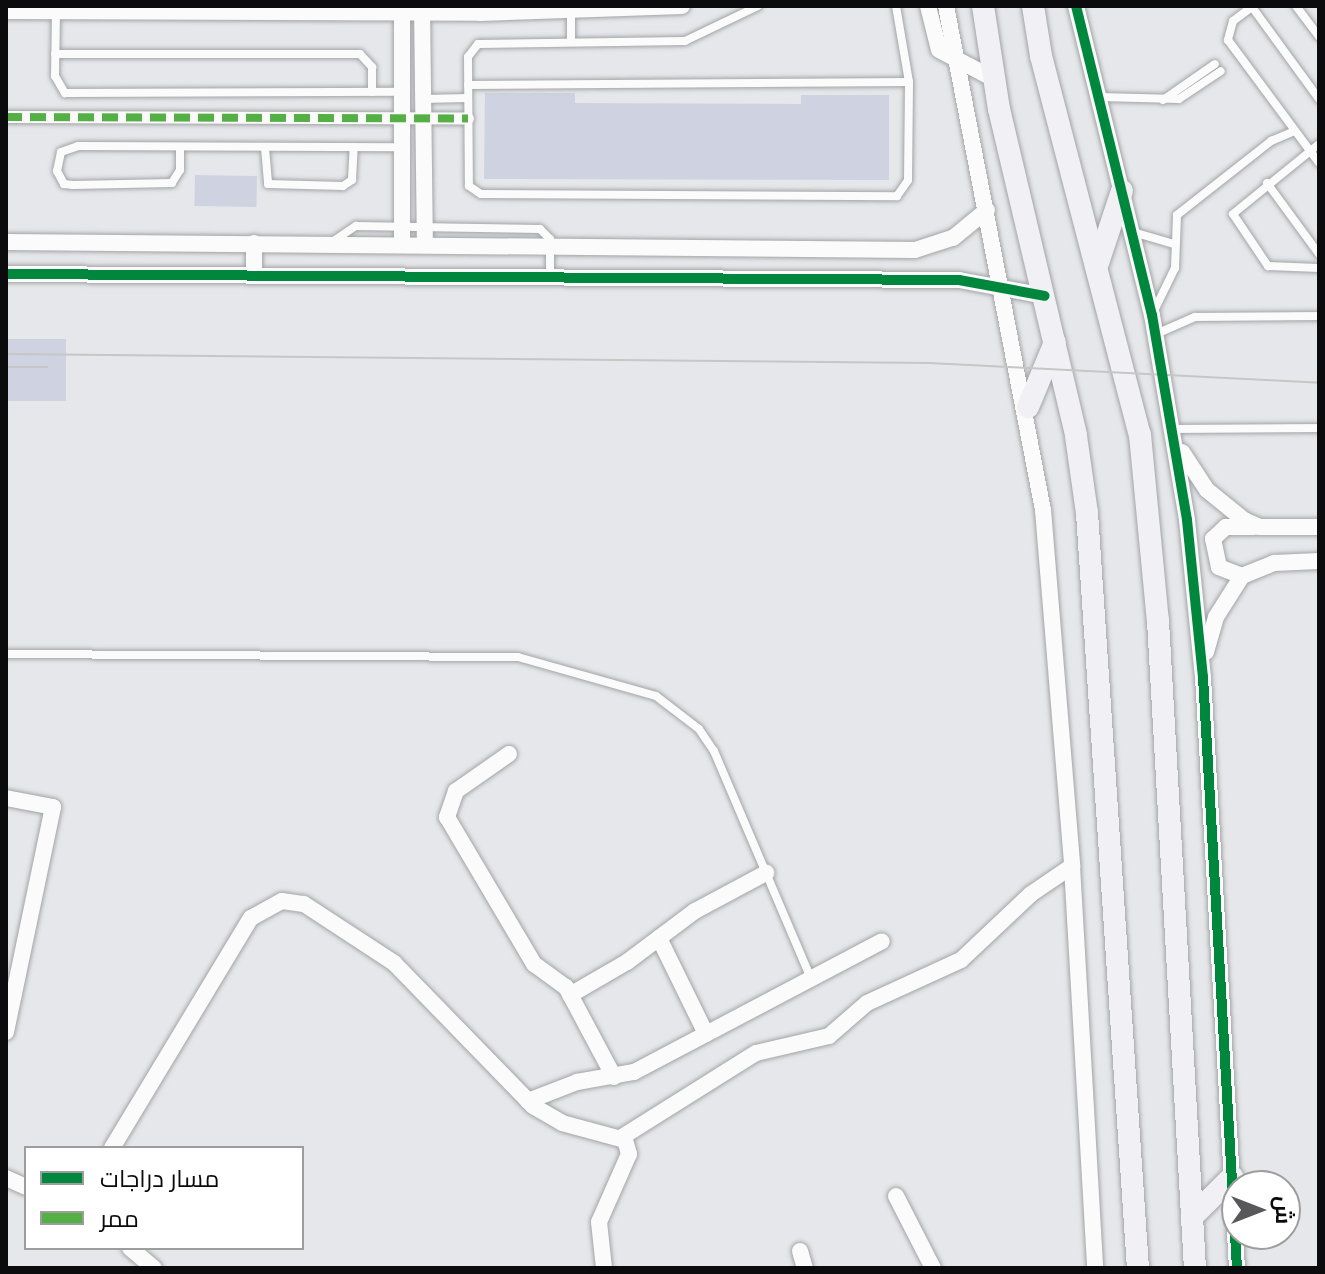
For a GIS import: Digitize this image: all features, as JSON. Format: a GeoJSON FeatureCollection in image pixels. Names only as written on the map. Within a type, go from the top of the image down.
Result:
{"type":"FeatureCollection","features":[{"type":"Feature","properties":{"kind":"main road"},"geometry":{"type":"LineString","coordinates":[[983,6],[994,79],[1055,342],[1087,513],[1138,1268]]}},
{"type":"Feature","properties":{"kind":"main road"},"geometry":{"type":"LineString","coordinates":[[1033,6],[1041,56],[1098,263],[1137,421],[1148,514],[1195,1268]]}},
{"type":"Feature","properties":{"kind":"main road"},"geometry":{"type":"LineString","coordinates":[[1098,263],[1122,191]]}},
{"type":"Feature","properties":{"kind":"main road"},"geometry":{"type":"LineString","coordinates":[[1028,407],[1055,342]]}},
{"type":"Feature","properties":{"kind":"main road"},"geometry":{"type":"LineString","coordinates":[[1192,1217],[1221,1188]]}},
{"type":"Feature","properties":{"kind":"street"},"geometry":{"type":"LineString","coordinates":[[6,11],[422,9],[571,12],[682,6]]}},
{"type":"Feature","properties":{"kind":"street"},"geometry":{"type":"LineString","coordinates":[[928,6],[939,50],[994,79]]}},
{"type":"Feature","properties":{"kind":"street"},"geometry":{"type":"LineString","coordinates":[[946,6],[1028,407],[1054,605],[1095,1268]]}},
{"type":"Feature","properties":{"kind":"street"},"geometry":{"type":"LineString","coordinates":[[1076,6],[1152,315],[1173,429],[1203,677],[1232,1170]]}},
{"type":"Feature","properties":{"kind":"street"},"geometry":{"type":"LineString","coordinates":[[402,9],[402,235]]}},
{"type":"Feature","properties":{"kind":"street"},"geometry":{"type":"LineString","coordinates":[[422,9],[425,235]]}},
{"type":"Feature","properties":{"kind":"street"},"geometry":{"type":"LineString","coordinates":[[6,117],[468,119]]}},
{"type":"Feature","properties":{"kind":"street"},"geometry":{"type":"LineString","coordinates":[[6,242],[331,243],[425,235],[550,245],[915,250],[953,238],[987,210]]}},
{"type":"Feature","properties":{"kind":"street"},"geometry":{"type":"LineString","coordinates":[[254,243],[254,275]]}},
{"type":"Feature","properties":{"kind":"street"},"geometry":{"type":"LineString","coordinates":[[6,274],[959,280],[1045,296]]}},
{"type":"Feature","properties":{"kind":"street"},"geometry":{"type":"LineString","coordinates":[[1173,429],[1186,462],[1207,490],[1260,527]]}},
{"type":"Feature","properties":{"kind":"street"},"geometry":{"type":"LineString","coordinates":[[1242,576],[1219,567],[1213,539],[1226,527],[1319,527]]}},
{"type":"Feature","properties":{"kind":"street"},"geometry":{"type":"LineString","coordinates":[[1203,677],[1216,617],[1242,576],[1282,561],[1319,561]]}},
{"type":"Feature","properties":{"kind":"street"},"geometry":{"type":"LineString","coordinates":[[509,754],[456,791],[447,817],[534,964],[561,981],[570,995],[614,1077]]}},
{"type":"Feature","properties":{"kind":"street"},"geometry":{"type":"LineString","coordinates":[[6,798],[53,807],[6,1032]]}},
{"type":"Feature","properties":{"kind":"street"},"geometry":{"type":"LineString","coordinates":[[113,1146],[251,918],[282,901],[314,909],[394,963],[528,1101],[562,1123],[622,1137],[756,1053],[829,1036],[867,1003],[961,960],[1031,894],[1072,866]]}},
{"type":"Feature","properties":{"kind":"street"},"geometry":{"type":"LineString","coordinates":[[570,995],[695,911],[766,873]]}},
{"type":"Feature","properties":{"kind":"street"},"geometry":{"type":"LineString","coordinates":[[659,938],[706,1034]]}},
{"type":"Feature","properties":{"kind":"street"},"geometry":{"type":"LineString","coordinates":[[528,1101],[577,1082],[614,1077],[706,1034],[882,941]]}},
{"type":"Feature","properties":{"kind":"street"},"geometry":{"type":"LineString","coordinates":[[604,1268],[599,1222],[629,1154],[622,1137]]}},
{"type":"Feature","properties":{"kind":"street"},"geometry":{"type":"LineString","coordinates":[[896,1196],[933,1268]]}},
{"type":"Feature","properties":{"kind":"street"},"geometry":{"type":"LineString","coordinates":[[132,1250],[154,1268]]}},
{"type":"Feature","properties":{"kind":"street"},"geometry":{"type":"LineString","coordinates":[[800,1251],[805,1268]]}},
{"type":"Feature","properties":{"kind":"lane"},"geometry":{"type":"LineString","coordinates":[[758,6],[685,41],[478,44],[468,57],[469,186],[481,194],[897,196],[908,180],[909,82],[896,6]]}},
{"type":"Feature","properties":{"kind":"lane"},"geometry":{"type":"LineString","coordinates":[[1319,99],[1252,6],[1233,21],[1228,40],[1319,163]]}},
{"type":"Feature","properties":{"kind":"lane"},"geometry":{"type":"LineString","coordinates":[[1296,6],[1319,37]]}},
{"type":"Feature","properties":{"kind":"lane"},"geometry":{"type":"LineString","coordinates":[[56,12],[57,85],[65,93],[402,92]]}},
{"type":"Feature","properties":{"kind":"lane"},"geometry":{"type":"LineString","coordinates":[[571,12],[571,42]]}},
{"type":"Feature","properties":{"kind":"lane"},"geometry":{"type":"LineString","coordinates":[[55,54],[360,54],[372,67],[372,92]]}},
{"type":"Feature","properties":{"kind":"lane"},"geometry":{"type":"LineString","coordinates":[[1096,97],[1163,100],[1218,68]]}},
{"type":"Feature","properties":{"kind":"lane"},"geometry":{"type":"LineString","coordinates":[[468,85],[909,82]]}},
{"type":"Feature","properties":{"kind":"lane"},"geometry":{"type":"LineString","coordinates":[[423,99],[468,98]]}},
{"type":"Feature","properties":{"kind":"lane"},"geometry":{"type":"LineString","coordinates":[[1152,315],[1172,277],[1174,222],[1181,209],[1271,141],[1295,131]]}},
{"type":"Feature","properties":{"kind":"lane"},"geometry":{"type":"LineString","coordinates":[[1319,144],[1237,206],[1235,225],[1268,266],[1319,268]]}},
{"type":"Feature","properties":{"kind":"lane"},"geometry":{"type":"LineString","coordinates":[[265,148],[268,184],[343,186],[352,180],[354,147]]}},
{"type":"Feature","properties":{"kind":"lane"},"geometry":{"type":"LineString","coordinates":[[180,148],[180,170],[172,183],[73,185],[64,184],[57,171],[61,152],[68,148],[402,147]]}},
{"type":"Feature","properties":{"kind":"lane"},"geometry":{"type":"LineString","coordinates":[[1267,183],[1319,254]]}},
{"type":"Feature","properties":{"kind":"lane"},"geometry":{"type":"LineString","coordinates":[[1132,232],[1174,244]]}},
{"type":"Feature","properties":{"kind":"lane"},"geometry":{"type":"LineString","coordinates":[[550,245],[550,277]]}},
{"type":"Feature","properties":{"kind":"lane"},"geometry":{"type":"LineString","coordinates":[[1156,335],[1195,317],[1319,316]]}},
{"type":"Feature","properties":{"kind":"lane"},"geometry":{"type":"LineString","coordinates":[[1173,429],[1319,428]]}},
{"type":"Feature","properties":{"kind":"lane"},"geometry":{"type":"LineString","coordinates":[[6,654],[503,657],[547,662],[656,696],[699,729],[714,751],[811,978]]}},
{"type":"Feature","properties":{"kind":"building"},"geometry":{"type":"Polygon","coordinates":[[[485,93],[575,93],[575,103],[801,104],[801,95],[889,95],[889,180],[484,179],[485,93]]]}},
{"type":"Feature","properties":{"kind":"building"},"geometry":{"type":"Polygon","coordinates":[[[195,175],[257,176],[256,207],[194,206],[195,175]]]}},
{"type":"Feature","properties":{"kind":"building"},"geometry":{"type":"Polygon","coordinates":[[[6,339],[66,339],[66,401],[6,401],[6,339]]]}},
{"type":"Feature","properties":{"kind":"tram line"},"geometry":{"type":"LineString","coordinates":[[6,354],[930,363],[1319,383]]}},
{"type":"Feature","properties":{"kind":"tram line"},"geometry":{"type":"LineString","coordinates":[[6,367],[47,367]]}},
{"type":"Feature","properties":{"kind":"marked path"},"geometry":{"type":"LineString","coordinates":[[6,117],[468,119]]}},
{"type":"Feature","properties":{"kind":"cycle path"},"geometry":{"type":"LineString","coordinates":[[1076,6],[1152,315],[1187,520],[1203,677],[1237,1268]]}},
{"type":"Feature","properties":{"kind":"cycle path"},"geometry":{"type":"LineString","coordinates":[[6,274],[959,280],[1045,296]]}}]}
